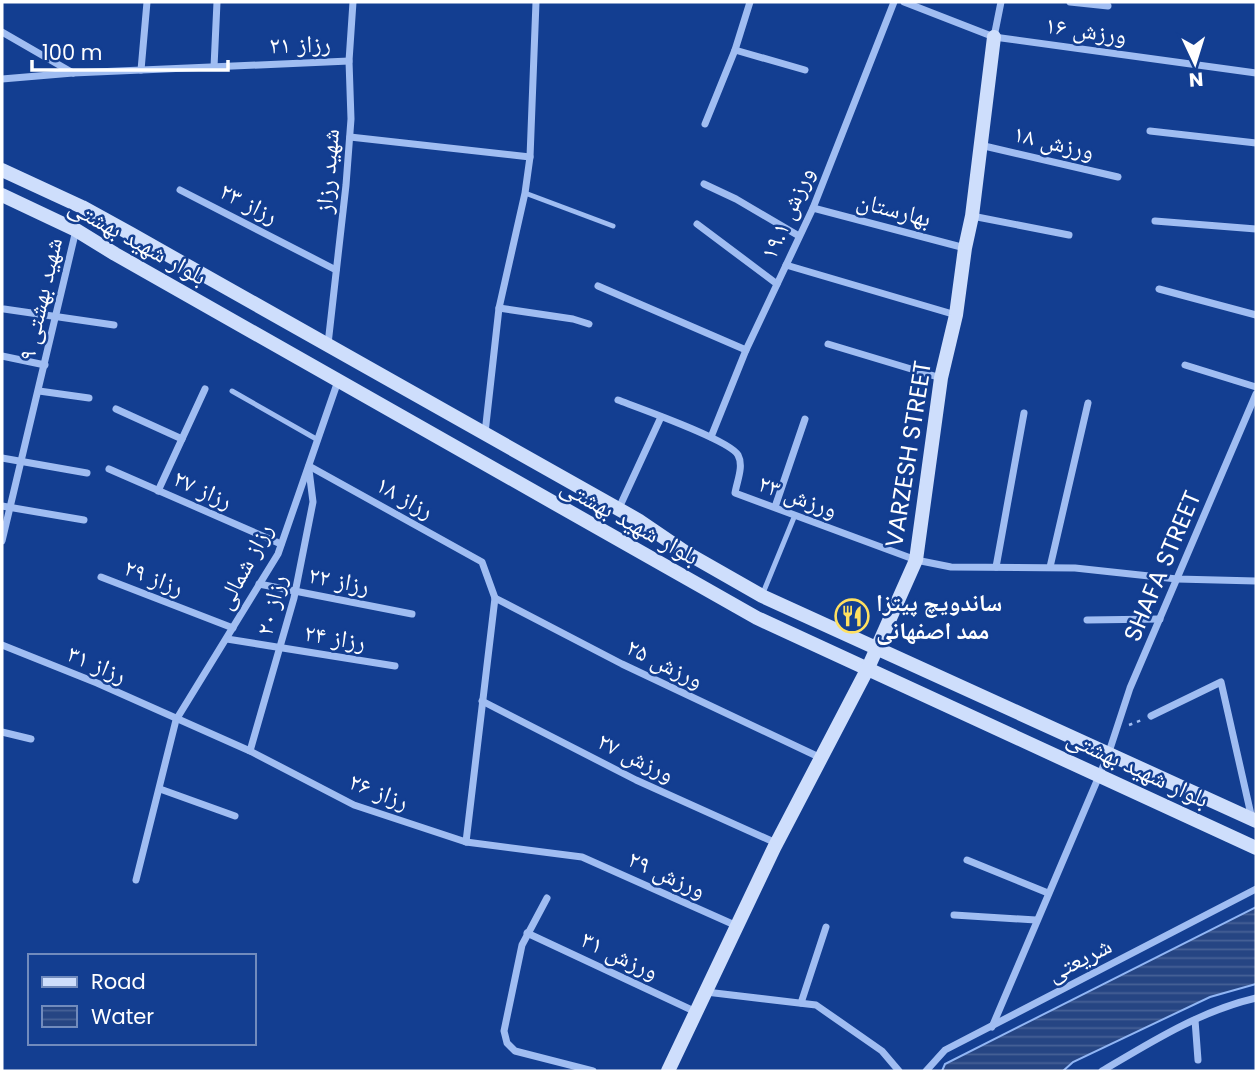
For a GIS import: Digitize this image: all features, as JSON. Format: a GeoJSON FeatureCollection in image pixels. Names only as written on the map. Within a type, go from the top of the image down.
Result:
{"type":"FeatureCollection","features":[{"type":"Feature","properties":{"kind":"main road","name":"VARZESH STREET"},"geometry":{"type":"LineString","coordinates":[[668,1071],[776,843],[867,668],[916,560],[941,378],[956,315],[972,216],[994,37]]}},
{"type":"Feature","properties":{"kind":"main road","name":"بلوار شهید بهشتی"},"geometry":{"type":"LineString","coordinates":[[2,170],[82,207],[328,344],[619,509],[685,552],[762,596],[1254,821]]}},
{"type":"Feature","properties":{"kind":"main road","name":"بلوار شهید بهشتی"},"geometry":{"type":"LineString","coordinates":[[2,195],[76,230],[757,618],[1256,848]]}},
{"type":"Feature","properties":{"kind":"main road"},"geometry":{"type":"LineString","coordinates":[[440,438],[454,415]]}},
{"type":"Feature","properties":{"kind":"street"},"geometry":{"type":"LineString","coordinates":[[141,70],[147,2]]}},
{"type":"Feature","properties":{"kind":"street"},"geometry":{"type":"LineString","coordinates":[[214,67],[217,2]]}},
{"type":"Feature","properties":{"kind":"street","name":"شهید رزاز"},"geometry":{"type":"LineString","coordinates":[[328,344],[350,137],[349,61],[353,2]]}},
{"type":"Feature","properties":{"kind":"street"},"geometry":{"type":"LineString","coordinates":[[485,433],[499,308],[525,193],[530,157],[536,2]]}},
{"type":"Feature","properties":{"kind":"street"},"geometry":{"type":"LineString","coordinates":[[705,124],[735,50],[750,2]]}},
{"type":"Feature","properties":{"kind":"street","name":"ورزش ۱۹.۱"},"geometry":{"type":"LineString","coordinates":[[711,437],[746,350],[813,208],[894,2]]}},
{"type":"Feature","properties":{"kind":"street","name":"ورزش ۱۶"},"geometry":{"type":"LineString","coordinates":[[904,2],[994,37],[1256,73]]}},
{"type":"Feature","properties":{"kind":"street","name":"VARZESH STREET"},"geometry":{"type":"LineString","coordinates":[[994,37],[1001,2]]}},
{"type":"Feature","properties":{"kind":"street"},"geometry":{"type":"LineString","coordinates":[[1070,2],[1108,6]]}},
{"type":"Feature","properties":{"kind":"street"},"geometry":{"type":"LineString","coordinates":[[2,32],[74,73]]}},
{"type":"Feature","properties":{"kind":"street"},"geometry":{"type":"LineString","coordinates":[[735,50],[805,70]]}},
{"type":"Feature","properties":{"kind":"street","name":"رزاز ۲۱"},"geometry":{"type":"LineString","coordinates":[[2,79],[74,73],[349,61]]}},
{"type":"Feature","properties":{"kind":"street"},"geometry":{"type":"LineString","coordinates":[[1150,131],[1256,143]]}},
{"type":"Feature","properties":{"kind":"street"},"geometry":{"type":"LineString","coordinates":[[350,137],[530,157]]}},
{"type":"Feature","properties":{"kind":"street","name":"ورزش ۱۸"},"geometry":{"type":"LineString","coordinates":[[980,145],[1118,177]]}},
{"type":"Feature","properties":{"kind":"street"},"geometry":{"type":"LineString","coordinates":[[704,184],[736,199],[799,236]]}},
{"type":"Feature","properties":{"kind":"street","name":"رزاز ۲۳"},"geometry":{"type":"LineString","coordinates":[[180,190],[336,270]]}},
{"type":"Feature","properties":{"kind":"street","name":"بهارستان"},"geometry":{"type":"LineString","coordinates":[[813,208],[965,248]]}},
{"type":"Feature","properties":{"kind":"street"},"geometry":{"type":"LineString","coordinates":[[972,216],[1069,235]]}},
{"type":"Feature","properties":{"kind":"street"},"geometry":{"type":"LineString","coordinates":[[1155,220],[1256,229]]}},
{"type":"Feature","properties":{"kind":"street"},"geometry":{"type":"LineString","coordinates":[[697,224],[777,284]]}},
{"type":"Feature","properties":{"kind":"street","name":"شهید بهشتی ۹"},"geometry":{"type":"LineString","coordinates":[[2,541],[6,507],[22,462],[76,230]]}},
{"type":"Feature","properties":{"kind":"street"},"geometry":{"type":"LineString","coordinates":[[786,265],[956,315]]}},
{"type":"Feature","properties":{"kind":"street"},"geometry":{"type":"LineString","coordinates":[[598,286],[746,350]]}},
{"type":"Feature","properties":{"kind":"street"},"geometry":{"type":"LineString","coordinates":[[1159,289],[1256,315]]}},
{"type":"Feature","properties":{"kind":"street"},"geometry":{"type":"LineString","coordinates":[[499,308],[573,319],[589,324]]}},
{"type":"Feature","properties":{"kind":"street"},"geometry":{"type":"LineString","coordinates":[[4,309],[114,325]]}},
{"type":"Feature","properties":{"kind":"street"},"geometry":{"type":"LineString","coordinates":[[828,344],[941,378]]}},
{"type":"Feature","properties":{"kind":"street"},"geometry":{"type":"LineString","coordinates":[[2,356],[45,365]]}},
{"type":"Feature","properties":{"kind":"street"},"geometry":{"type":"LineString","coordinates":[[1185,365],[1256,387]]}},
{"type":"Feature","properties":{"kind":"street","name":"رزاز شمالی"},"geometry":{"type":"LineString","coordinates":[[136,880],[176,720],[227,639],[281,544],[338,380]]}},
{"type":"Feature","properties":{"kind":"street"},"geometry":{"type":"LineString","coordinates":[[158,491],[205,389]]}},
{"type":"Feature","properties":{"kind":"street"},"geometry":{"type":"LineString","coordinates":[[39,391],[89,398]]}},
{"type":"Feature","properties":{"kind":"street","name":"SHAFA STREET"},"geometry":{"type":"LineString","coordinates":[[1099,775],[1118,730],[1130,688],[1256,394]]}},
{"type":"Feature","properties":{"kind":"street"},"geometry":{"type":"LineString","coordinates":[[618,400],[711,437]]}},
{"type":"Feature","properties":{"kind":"street"},"geometry":{"type":"LineString","coordinates":[[1050,567],[1088,403]]}},
{"type":"Feature","properties":{"kind":"street"},"geometry":{"type":"LineString","coordinates":[[116,410],[182,439]]}},
{"type":"Feature","properties":{"kind":"street"},"geometry":{"type":"LineString","coordinates":[[996,567],[1024,413]]}},
{"type":"Feature","properties":{"kind":"street"},"geometry":{"type":"LineString","coordinates":[[619,509],[661,417]]}},
{"type":"Feature","properties":{"kind":"street"},"geometry":{"type":"LineString","coordinates":[[775,507],[805,419]]}},
{"type":"Feature","properties":{"kind":"street","name":"ورزش ۲۳"},"geometry":{"type":"LineString","coordinates":[[711,437],[735,451],[740,458],[735,493],[916,560],[951,566],[1050,567],[1177,579],[1256,581]]}},
{"type":"Feature","properties":{"kind":"street"},"geometry":{"type":"LineString","coordinates":[[2,458],[87,473]]}},
{"type":"Feature","properties":{"kind":"street","name":"رزاز ۱۸"},"geometry":{"type":"LineString","coordinates":[[309,466],[482,562],[495,598]]}},
{"type":"Feature","properties":{"kind":"street","name":"رزاز ۲۰"},"geometry":{"type":"LineString","coordinates":[[250,751],[296,592],[313,502],[309,466]]}},
{"type":"Feature","properties":{"kind":"street","name":"رزاز ۲۷"},"geometry":{"type":"LineString","coordinates":[[109,469],[281,544]]}},
{"type":"Feature","properties":{"kind":"street"},"geometry":{"type":"LineString","coordinates":[[6,507],[84,520]]}},
{"type":"Feature","properties":{"kind":"street","name":"رزاز ۲۹"},"geometry":{"type":"LineString","coordinates":[[101,577],[233,628]]}},
{"type":"Feature","properties":{"kind":"street","name":"رزاز ۲۲"},"geometry":{"type":"LineString","coordinates":[[259,584],[412,614]]}},
{"type":"Feature","properties":{"kind":"street"},"geometry":{"type":"LineString","coordinates":[[466,842],[495,598]]}},
{"type":"Feature","properties":{"kind":"street","name":"ورزش ۲۵"},"geometry":{"type":"LineString","coordinates":[[495,598],[622,664],[821,758]]}},
{"type":"Feature","properties":{"kind":"street"},"geometry":{"type":"LineString","coordinates":[[1087,620],[1160,619]]}},
{"type":"Feature","properties":{"kind":"street","name":"رزاز ۲۴"},"geometry":{"type":"LineString","coordinates":[[227,639],[395,666]]}},
{"type":"Feature","properties":{"kind":"street","name":"رزاز ۳۱"},"geometry":{"type":"LineString","coordinates":[[2,646],[97,683],[176,720]]}},
{"type":"Feature","properties":{"kind":"street"},"geometry":{"type":"LineString","coordinates":[[1152,716],[1221,682],[1254,821]]}},
{"type":"Feature","properties":{"kind":"street","name":"ورزش ۲۷"},"geometry":{"type":"LineString","coordinates":[[482,701],[636,780],[776,843]]}},
{"type":"Feature","properties":{"kind":"street","name":"رزاز ۲۶"},"geometry":{"type":"LineString","coordinates":[[176,720],[250,751],[354,805],[466,842],[582,857]]}},
{"type":"Feature","properties":{"kind":"street"},"geometry":{"type":"LineString","coordinates":[[2,732],[32,739]]}},
{"type":"Feature","properties":{"kind":"street"},"geometry":{"type":"LineString","coordinates":[[992,1027],[1099,775]]}},
{"type":"Feature","properties":{"kind":"street"},"geometry":{"type":"LineString","coordinates":[[160,789],[235,816]]}},
{"type":"Feature","properties":{"kind":"street","name":"ورزش ۲۹"},"geometry":{"type":"LineString","coordinates":[[582,857],[737,926]]}},
{"type":"Feature","properties":{"kind":"street"},"geometry":{"type":"LineString","coordinates":[[967,860],[1048,893]]}},
{"type":"Feature","properties":{"kind":"street","name":"شریعتی"},"geometry":{"type":"LineString","coordinates":[[926,1071],[945,1050],[1256,889]]}},
{"type":"Feature","properties":{"kind":"street"},"geometry":{"type":"LineString","coordinates":[[547,898],[522,945],[504,1031],[508,1043],[515,1051],[593,1071]]}},
{"type":"Feature","properties":{"kind":"street"},"geometry":{"type":"LineString","coordinates":[[954,915],[1036,920]]}},
{"type":"Feature","properties":{"kind":"street"},"geometry":{"type":"LineString","coordinates":[[801,1003],[827,927]]}},
{"type":"Feature","properties":{"kind":"street","name":"ورزش ۳۱"},"geometry":{"type":"LineString","coordinates":[[527,933],[696,1012]]}},
{"type":"Feature","properties":{"kind":"street"},"geometry":{"type":"LineString","coordinates":[[706,992],[816,1005],[882,1051],[899,1071]]}},
{"type":"Feature","properties":{"kind":"street"},"geometry":{"type":"LineString","coordinates":[[1102,1071],[1117,1067],[1168,1031],[1237,1002],[1256,998]]}},
{"type":"Feature","properties":{"kind":"street"},"geometry":{"type":"LineString","coordinates":[[1195,1020],[1198,1060]]}},
{"type":"Feature","properties":{"kind":"lane"},"geometry":{"type":"LineString","coordinates":[[525,193],[613,226]]}},
{"type":"Feature","properties":{"kind":"lane"},"geometry":{"type":"LineString","coordinates":[[232,391],[318,440]]}},
{"type":"Feature","properties":{"kind":"lane"},"geometry":{"type":"LineString","coordinates":[[762,596],[795,515]]}},
{"type":"Feature","properties":{"kind":"path"},"geometry":{"type":"LineString","coordinates":[[1118,730],[1152,716]]}},
{"type":"Feature","properties":{"kind":"water"},"geometry":{"type":"Polygon","coordinates":[[[1256,907],[1256,984],[1210,997],[1073,1062],[1063,1071],[942,1071],[945,1064],[1256,907]]]}},
{"type":"Feature","properties":{"kind":"place","name":"ساندویچ پیتزا ممد اصفهانی"},"geometry":{"type":"Point","coordinates":[852,616]}}]}
